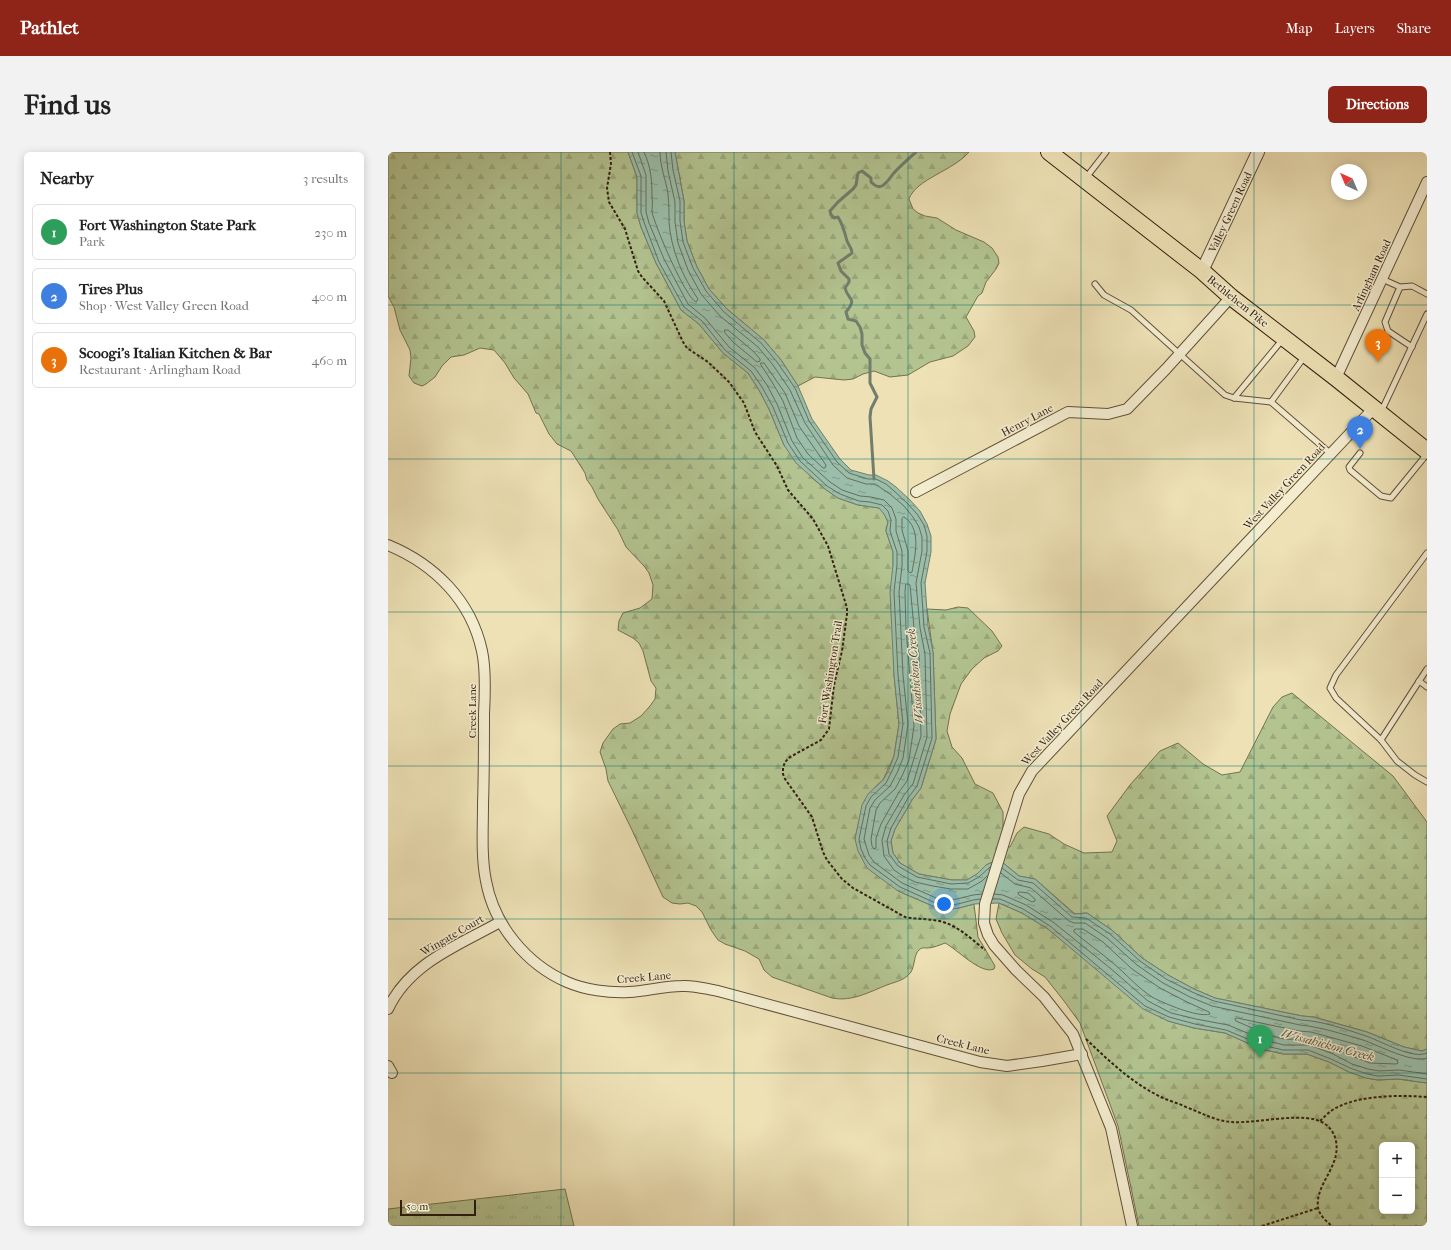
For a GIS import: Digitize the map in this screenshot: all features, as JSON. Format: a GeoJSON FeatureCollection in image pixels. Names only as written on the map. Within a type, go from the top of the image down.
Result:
{"type":"FeatureCollection","features":[{"type":"Feature","properties":{"kind":"main road","name":"Bethlehem Pike"},"geometry":{"type":"LineString","coordinates":[[1049,152],[1202,271],[1231,297],[1336,378],[1427,452]]}},
{"type":"Feature","properties":{"kind":"street","name":"Valley Green Road"},"geometry":{"type":"LineString","coordinates":[[1202,271],[1258,152]]}},
{"type":"Feature","properties":{"kind":"street","name":"Arlingham Road"},"geometry":{"type":"LineString","coordinates":[[1336,378],[1427,182]]}},
{"type":"Feature","properties":{"kind":"street","name":"Henry Lane"},"geometry":{"type":"LineString","coordinates":[[916,492],[1068,412],[1108,414],[1127,409],[1180,354],[1231,297]]}},
{"type":"Feature","properties":{"kind":"street","name":"West Valley Green Road"},"geometry":{"type":"LineString","coordinates":[[1132,1226],[1111,1128],[1073,1034],[1044,997],[1016,970],[994,945],[988,936],[984,923],[985,904],[1019,794],[1032,771],[1331,454],[1377,412]]}},
{"type":"Feature","properties":{"kind":"street","name":"Creek Lane"},"geometry":{"type":"LineString","coordinates":[[388,545],[404,552],[424,564],[453,590],[472,623],[482,650],[485,693],[483,846],[489,895],[500,922],[517,944],[538,965],[568,983],[587,988],[629,992],[675,986],[699,987],[980,1062],[1007,1066],[1082,1054]]}},
{"type":"Feature","properties":{"kind":"street","name":"Wingate Court"},"geometry":{"type":"LineString","coordinates":[[388,1009],[394,997],[408,979],[428,962],[500,922]]}},
{"type":"Feature","properties":{"kind":"lane"},"geometry":{"type":"LineString","coordinates":[[1084,180],[1106,152]]}},
{"type":"Feature","properties":{"kind":"lane"},"geometry":{"type":"LineString","coordinates":[[1382,279],[1400,286],[1412,286],[1427,294]]}},
{"type":"Feature","properties":{"kind":"lane"},"geometry":{"type":"LineString","coordinates":[[1095,284],[1104,295],[1131,310],[1225,395],[1234,398],[1271,402],[1331,454]]}},
{"type":"Feature","properties":{"kind":"lane"},"geometry":{"type":"LineString","coordinates":[[1400,286],[1385,322],[1388,331],[1412,347]]}},
{"type":"Feature","properties":{"kind":"lane"},"geometry":{"type":"LineString","coordinates":[[1377,412],[1412,347],[1427,314]]}},
{"type":"Feature","properties":{"kind":"lane"},"geometry":{"type":"LineString","coordinates":[[1234,398],[1284,338]]}},
{"type":"Feature","properties":{"kind":"lane"},"geometry":{"type":"LineString","coordinates":[[1271,402],[1306,355]]}},
{"type":"Feature","properties":{"kind":"lane"},"geometry":{"type":"LineString","coordinates":[[1360,453],[1349,466],[1350,470],[1381,496],[1391,498],[1427,452]]}},
{"type":"Feature","properties":{"kind":"lane"},"geometry":{"type":"LineString","coordinates":[[1427,553],[1336,675],[1330,688],[1336,698],[1381,740],[1397,761],[1427,782]]}},
{"type":"Feature","properties":{"kind":"lane"},"geometry":{"type":"LineString","coordinates":[[1381,740],[1427,669]]}},
{"type":"Feature","properties":{"kind":"lane"},"geometry":{"type":"LineString","coordinates":[[1419,681],[1427,687]]}},
{"type":"Feature","properties":{"kind":"path","name":"Fort Washington Trail"},"geometry":{"type":"LineString","coordinates":[[610,152],[611,164],[607,196],[624,229],[638,271],[664,301],[687,348],[717,370],[729,382],[744,403],[755,432],[777,466],[788,490],[813,519],[825,540],[833,560],[845,600],[847,614],[846,626],[833,693],[829,729],[821,740],[790,757],[785,762],[783,774],[785,779],[812,817],[816,826],[820,845],[827,860],[847,884],[905,916],[945,923],[962,932]]}},
{"type":"Feature","properties":{"kind":"path"},"geometry":{"type":"LineString","coordinates":[[1085,1038],[1125,1075],[1140,1085],[1161,1097],[1218,1120],[1247,1123],[1313,1118],[1326,1124],[1336,1137],[1338,1148],[1331,1170],[1319,1193],[1318,1208],[1322,1216],[1332,1226]]}},
{"type":"Feature","properties":{"kind":"path"},"geometry":{"type":"LineString","coordinates":[[1320,1121],[1339,1106],[1351,1101],[1386,1096],[1427,1098]]}},
{"type":"Feature","properties":{"kind":"path"},"geometry":{"type":"LineString","coordinates":[[1262,1226],[1318,1208]]}},
{"type":"Feature","properties":{"kind":"green space"},"geometry":{"type":"Polygon","coordinates":[[[388,152],[628,152],[637,177],[637,213],[641,227],[656,263],[681,310],[699,324],[723,353],[748,373],[769,409],[784,445],[811,477],[838,498],[858,505],[879,508],[884,513],[888,522],[886,531],[893,552],[894,675],[899,724],[894,756],[883,780],[875,787],[860,817],[855,839],[898,891],[942,910],[974,904],[978,937],[995,966],[994,969],[989,970],[976,965],[945,943],[934,947],[920,949],[916,954],[911,972],[903,979],[867,993],[846,999],[832,998],[772,977],[764,970],[759,959],[745,951],[718,940],[702,912],[696,906],[688,903],[672,903],[663,897],[608,781],[606,769],[600,752],[603,743],[613,729],[620,724],[630,723],[641,716],[655,699],[656,688],[651,681],[643,651],[639,643],[618,630],[619,621],[623,613],[640,608],[652,599],[653,585],[649,573],[626,547],[618,530],[598,499],[587,480],[585,473],[571,451],[557,444],[549,434],[539,414],[536,413],[528,394],[514,378],[505,363],[494,350],[480,348],[464,355],[451,357],[442,366],[435,377],[422,386],[414,383],[409,376],[411,358],[410,350],[400,330],[394,307],[388,296],[388,152]]]}},
{"type":"Feature","properties":{"kind":"green space"},"geometry":{"type":"Polygon","coordinates":[[[675,152],[969,152],[954,165],[919,186],[909,199],[913,209],[918,213],[937,218],[956,230],[984,242],[992,248],[998,257],[999,263],[996,269],[986,282],[982,293],[978,296],[966,317],[974,331],[975,337],[968,346],[953,356],[930,362],[908,375],[890,377],[874,371],[853,379],[844,380],[815,377],[798,386],[781,360],[764,340],[727,309],[709,289],[697,267],[687,241],[684,221],[684,201],[675,152]]]}},
{"type":"Feature","properties":{"kind":"green space"},"geometry":{"type":"Polygon","coordinates":[[[958,607],[968,608],[992,631],[1002,646],[998,651],[984,658],[972,669],[961,684],[950,714],[947,731],[952,747],[962,758],[975,784],[993,793],[1003,812],[1003,829],[999,845],[1010,847],[1017,833],[1024,827],[1049,834],[1064,844],[1084,853],[1112,852],[1117,841],[1107,816],[1130,785],[1160,751],[1178,743],[1203,764],[1222,775],[1240,772],[1273,707],[1282,697],[1292,693],[1393,776],[1427,822],[1427,1049],[1422,1051],[1404,1047],[1367,1032],[1314,1017],[1302,1016],[1215,998],[1194,989],[1168,975],[1142,958],[1113,931],[1087,913],[1075,914],[1035,879],[1019,876],[1002,862],[995,861],[986,865],[977,874],[967,880],[952,880],[919,874],[900,863],[893,853],[891,841],[895,829],[921,788],[936,739],[933,653],[927,609],[946,610],[958,607]]]}},
{"type":"Feature","properties":{"kind":"green space"},"geometry":{"type":"Polygon","coordinates":[[[999,903],[1022,913],[1048,929],[1104,975],[1168,1021],[1194,1028],[1225,1033],[1261,1049],[1283,1054],[1307,1054],[1366,1078],[1378,1080],[1398,1079],[1427,1083],[1427,1226],[1139,1226],[1118,1126],[1080,1023],[1045,977],[1032,969],[1015,955],[1002,933],[996,919],[999,903]]]}},
{"type":"Feature","properties":{"kind":"green space"},"geometry":{"type":"Polygon","coordinates":[[[565,1189],[574,1226],[388,1226],[388,1209],[565,1189]]]}},
{"type":"Feature","properties":{"kind":"water","name":"Wissahickon Creek"},"geometry":{"type":"Polygon","coordinates":[[[628,152],[675,152],[684,201],[684,221],[687,241],[697,267],[709,289],[727,309],[764,340],[781,360],[798,386],[812,419],[840,459],[851,470],[869,475],[876,475],[888,481],[920,511],[927,524],[931,536],[931,552],[925,583],[928,626],[933,652],[936,739],[921,788],[895,829],[891,841],[893,853],[900,863],[919,874],[952,880],[967,880],[977,874],[986,865],[995,861],[1002,862],[1019,876],[1035,879],[1074,914],[1087,913],[1113,931],[1142,958],[1168,975],[1194,989],[1215,998],[1313,1017],[1367,1032],[1404,1047],[1422,1051],[1427,1049],[1427,1083],[1398,1079],[1378,1080],[1366,1078],[1307,1054],[1283,1054],[1261,1049],[1225,1033],[1194,1028],[1168,1021],[1143,1009],[1048,929],[1022,913],[999,903],[974,904],[942,910],[898,891],[867,868],[858,851],[855,839],[862,805],[868,794],[883,780],[889,770],[894,756],[899,724],[894,675],[890,592],[893,552],[886,531],[888,522],[879,508],[858,505],[838,498],[825,489],[796,463],[784,445],[769,409],[748,373],[723,353],[699,324],[681,310],[656,263],[641,227],[637,213],[637,177],[628,152]]]}},
{"type":"Feature","properties":{"kind":"waterway"},"geometry":{"type":"LineString","coordinates":[[874,479],[870,417],[871,409],[877,397],[870,383],[870,359],[865,353],[862,345],[862,334],[860,327],[856,321],[848,319],[846,312],[852,301],[845,288],[849,282],[849,279],[841,271],[838,263],[852,253],[852,250],[847,241],[840,220],[838,217],[834,218],[830,211],[856,185],[858,173],[862,171],[871,178],[871,182],[873,184],[881,187],[898,168],[916,152]]}},
{"type":"Feature","properties":{"kind":"place","name":"Scoogi's Italian Kitchen & Bar"},"geometry":{"type":"Point","coordinates":[1378,362]}},
{"type":"Feature","properties":{"kind":"place","name":"Tires Plus"},"geometry":{"type":"Point","coordinates":[1360,449]}},
{"type":"Feature","properties":{"kind":"place","name":"Fort Washington State Park"},"geometry":{"type":"Point","coordinates":[1260,1058]}}]}
